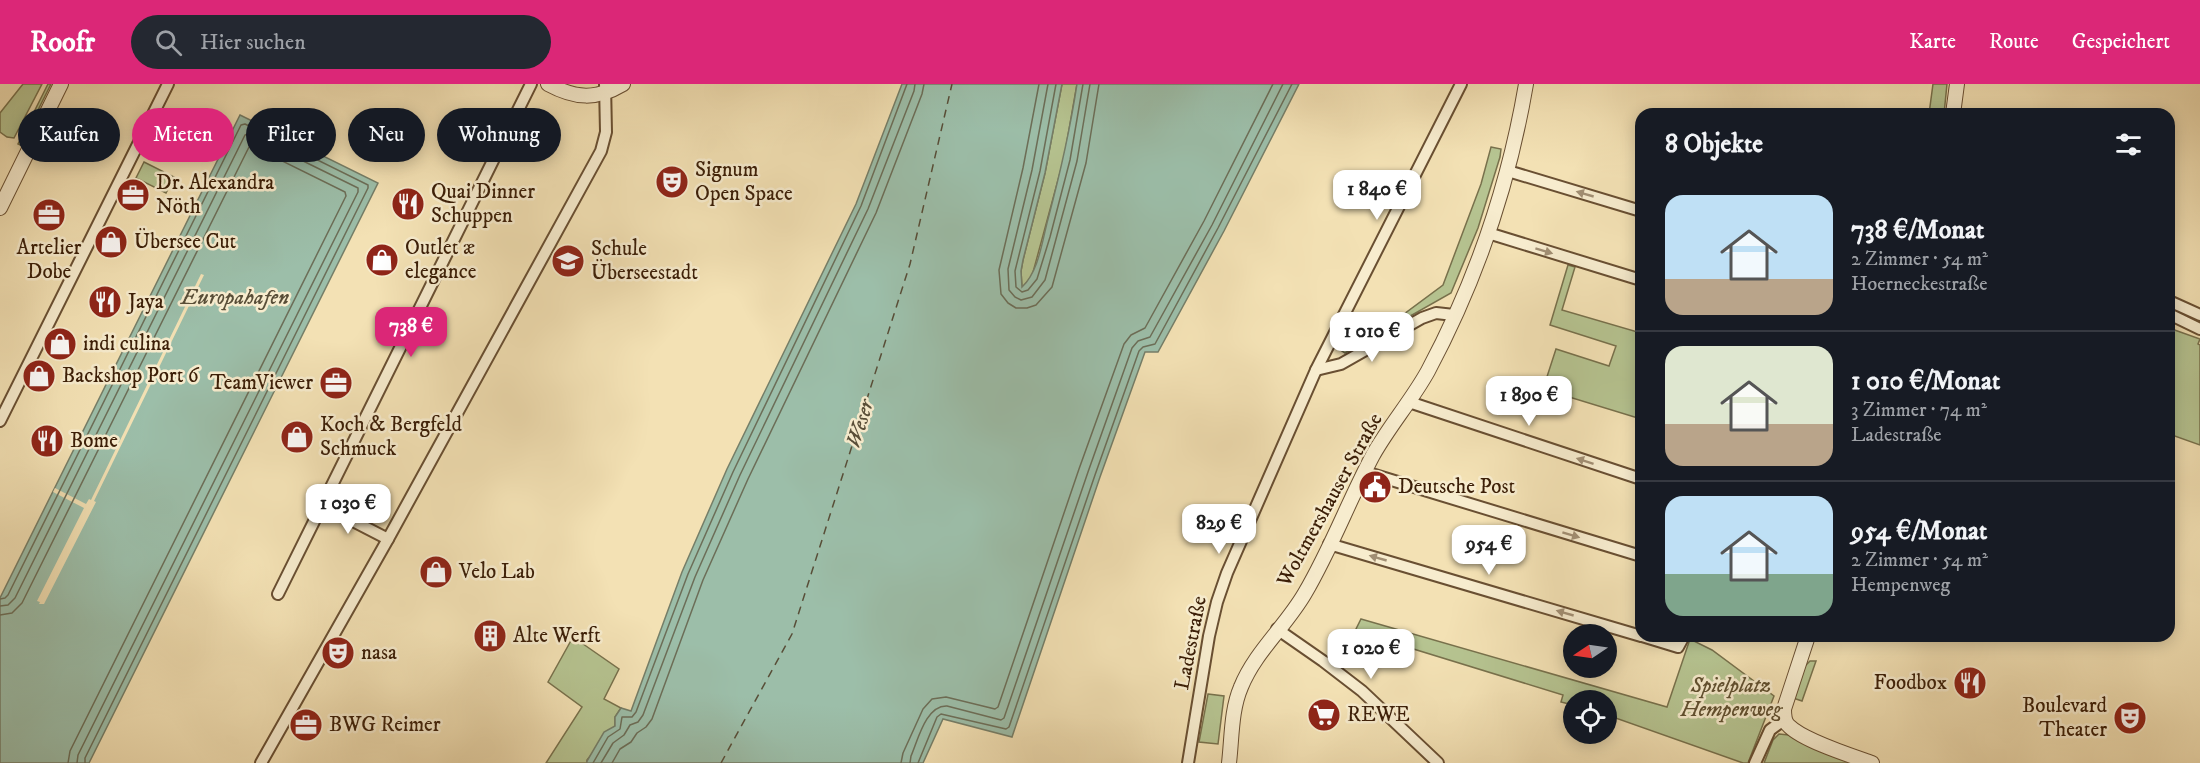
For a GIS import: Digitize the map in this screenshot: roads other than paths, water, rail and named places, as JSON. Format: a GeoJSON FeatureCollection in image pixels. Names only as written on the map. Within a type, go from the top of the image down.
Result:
{"type":"FeatureCollection","features":[{"type":"Feature","properties":{"kind":"street"},"geometry":{"type":"LineString","coordinates":[[0,208],[63,84]]}},
{"type":"Feature","properties":{"kind":"street"},"geometry":{"type":"LineString","coordinates":[[0,421],[168,84]]}},
{"type":"Feature","properties":{"kind":"street"},"geometry":{"type":"LineString","coordinates":[[278,594],[531,84]]}},
{"type":"Feature","properties":{"kind":"street"},"geometry":{"type":"LineString","coordinates":[[548,84],[587,97],[623,84]]}},
{"type":"Feature","properties":{"kind":"street","name":"Ladestraße"},"geometry":{"type":"LineString","coordinates":[[1188,763],[1217,602],[1227,573],[1316,370],[1461,84]]}},
{"type":"Feature","properties":{"kind":"street","name":"Woltmershauser Straße"},"geometry":{"type":"LineString","coordinates":[[1229,763],[1235,706],[1240,688],[1277,629],[1305,594],[1384,436],[1409,402],[1428,370],[1470,280],[1508,171],[1526,84]]}},
{"type":"Feature","properties":{"kind":"street"},"geometry":{"type":"LineString","coordinates":[[1954,108],[1957,84]]}},
{"type":"Feature","properties":{"kind":"street"},"geometry":{"type":"LineString","coordinates":[[261,763],[388,539],[601,151],[606,132],[605,89]]}},
{"type":"Feature","properties":{"kind":"street"},"geometry":{"type":"LineString","coordinates":[[1508,171],[1635,209]]}},
{"type":"Feature","properties":{"kind":"street"},"geometry":{"type":"LineString","coordinates":[[1488,233],[1635,278]]}},
{"type":"Feature","properties":{"kind":"street"},"geometry":{"type":"LineString","coordinates":[[2175,304],[2200,315]]}},
{"type":"Feature","properties":{"kind":"street"},"geometry":{"type":"LineString","coordinates":[[1316,370],[1341,364],[1422,318],[1436,313],[1454,315]]}},
{"type":"Feature","properties":{"kind":"street"},"geometry":{"type":"LineString","coordinates":[[2175,317],[2200,329]]}},
{"type":"Feature","properties":{"kind":"street"},"geometry":{"type":"LineString","coordinates":[[1409,402],[1635,477]]}},
{"type":"Feature","properties":{"kind":"street"},"geometry":{"type":"LineString","coordinates":[[1365,472],[1635,554]]}},
{"type":"Feature","properties":{"kind":"street"},"geometry":{"type":"LineString","coordinates":[[322,505],[388,539]]}},
{"type":"Feature","properties":{"kind":"street"},"geometry":{"type":"LineString","coordinates":[[1329,544],[1635,634]]}},
{"type":"Feature","properties":{"kind":"street"},"geometry":{"type":"LineString","coordinates":[[1277,629],[1362,691],[1438,763]]}},
{"type":"Feature","properties":{"kind":"street"},"geometry":{"type":"LineString","coordinates":[[1661,642],[1678,647],[1681,642]]}},
{"type":"Feature","properties":{"kind":"street"},"geometry":{"type":"LineString","coordinates":[[1806,642],[1784,709],[1788,725],[1834,750],[1872,763]]}},
{"type":"Feature","properties":{"kind":"street"},"geometry":{"type":"LineString","coordinates":[[1755,763],[1770,730],[1785,719]]}},
{"type":"Feature","properties":{"kind":"water","name":"Weser"},"geometry":{"type":"Polygon","coordinates":[[[902,84],[1062,84],[1045,173],[1023,260],[1022,287],[1032,273],[1039,255],[1064,152],[1077,84],[1299,84],[1224,231],[1158,352],[1145,352],[1012,737],[943,719],[923,763],[587,763],[604,732],[615,726],[615,717],[621,708],[631,711],[682,572],[727,469],[856,204],[902,84]]]}},
{"type":"Feature","properties":{"kind":"water","name":"Europahafen"},"geometry":{"type":"Polygon","coordinates":[[[240,115],[246,118],[246,162],[335,162],[378,183],[89,763],[0,763],[0,598],[217,162],[234,162],[234,127],[240,115]]]}},
{"type":"Feature","properties":{"kind":"place","name":"Signum Open Space"},"geometry":{"type":"Point","coordinates":[672,182]}},
{"type":"Feature","properties":{"kind":"place","name":"Dr. Alexandra Nöth"},"geometry":{"type":"Point","coordinates":[133,195]}},
{"type":"Feature","properties":{"kind":"place","name":"Quai Dinner Schuppen"},"geometry":{"type":"Point","coordinates":[408,204]}},
{"type":"Feature","properties":{"kind":"place","name":"Artelier Dobe"},"geometry":{"type":"Point","coordinates":[49,215]}},
{"type":"Feature","properties":{"kind":"place","name":"Übersee Cut"},"geometry":{"type":"Point","coordinates":[111,242]}},
{"type":"Feature","properties":{"kind":"place","name":"Outlet æ elegance"},"geometry":{"type":"Point","coordinates":[382,260]}},
{"type":"Feature","properties":{"kind":"place","name":"Schule Überseestadt"},"geometry":{"type":"Point","coordinates":[568,261]}},
{"type":"Feature","properties":{"kind":"place","name":"Jaya"},"geometry":{"type":"Point","coordinates":[105,302]}},
{"type":"Feature","properties":{"kind":"place","name":"indi culina"},"geometry":{"type":"Point","coordinates":[60,344]}},
{"type":"Feature","properties":{"kind":"place","name":"Backshop Port 6"},"geometry":{"type":"Point","coordinates":[39,376]}},
{"type":"Feature","properties":{"kind":"place","name":"TeamViewer"},"geometry":{"type":"Point","coordinates":[336,383]}},
{"type":"Feature","properties":{"kind":"place","name":"Koch & Bergfeld Schmuck"},"geometry":{"type":"Point","coordinates":[297,437]}},
{"type":"Feature","properties":{"kind":"place","name":"Bome"},"geometry":{"type":"Point","coordinates":[47,441]}},
{"type":"Feature","properties":{"kind":"place","name":"Deutsche Post"},"geometry":{"type":"Point","coordinates":[1375,487]}},
{"type":"Feature","properties":{"kind":"place","name":"Velo Lab"},"geometry":{"type":"Point","coordinates":[436,572]}},
{"type":"Feature","properties":{"kind":"place","name":"Alte Werft"},"geometry":{"type":"Point","coordinates":[490,636]}},
{"type":"Feature","properties":{"kind":"place","name":"nasa"},"geometry":{"type":"Point","coordinates":[338,653]}},
{"type":"Feature","properties":{"kind":"place","name":"Foodbox"},"geometry":{"type":"Point","coordinates":[1970,683]}},
{"type":"Feature","properties":{"kind":"place","name":"REWE"},"geometry":{"type":"Point","coordinates":[1324,715]}},
{"type":"Feature","properties":{"kind":"place","name":"Boulevard Theater"},"geometry":{"type":"Point","coordinates":[2130,718]}},
{"type":"Feature","properties":{"kind":"place","name":"BWG Reimer"},"geometry":{"type":"Point","coordinates":[306,725]}},
{"type":"Feature","properties":{"kind":"park label","name":"Spielplatz Hempenweg"},"geometry":{"type":"Point","coordinates":[1731,698]}}]}
